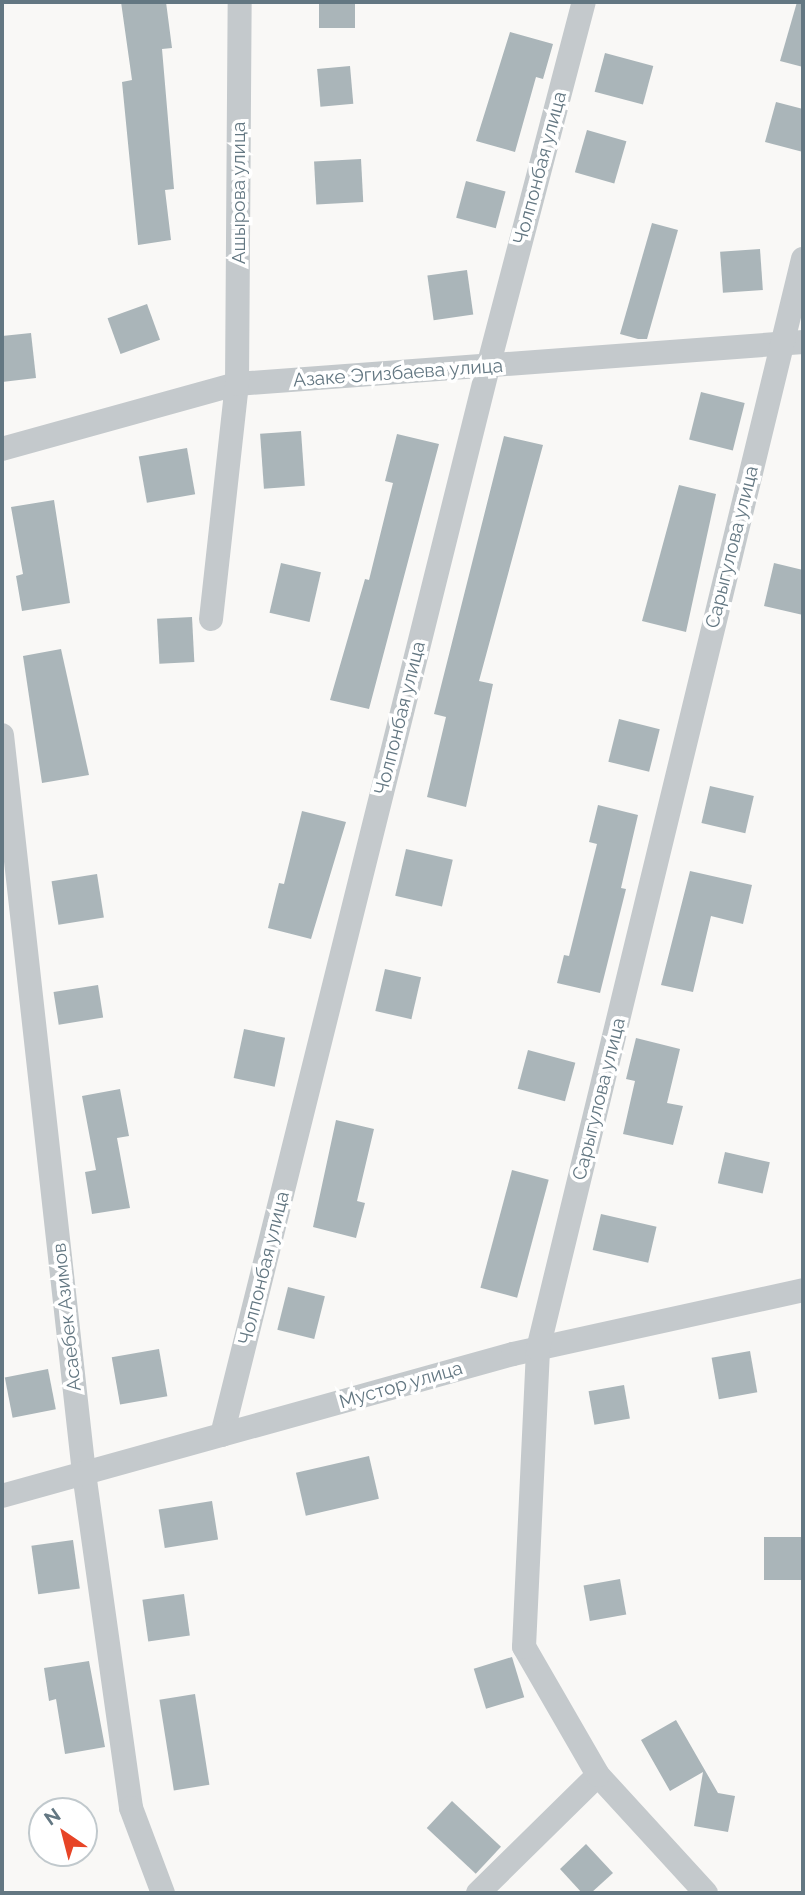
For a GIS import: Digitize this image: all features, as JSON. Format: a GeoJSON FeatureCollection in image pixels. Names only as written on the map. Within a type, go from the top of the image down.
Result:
{"type":"FeatureCollection","features":[{"type":"Feature","properties":{"kind":"street","name":"Ашырова улица"},"geometry":{"type":"LineString","coordinates":[[211,619],[237,384],[240,2]]}},
{"type":"Feature","properties":{"kind":"street","name":"Чолпонбая улица"},"geometry":{"type":"LineString","coordinates":[[222,1435],[488,367],[584,2]]}},
{"type":"Feature","properties":{"kind":"street","name":"Сарыгулова улица"},"geometry":{"type":"LineString","coordinates":[[706,1893],[598,1775],[524,1647],[538,1349],[792,343],[803,259]]}},
{"type":"Feature","properties":{"kind":"street","name":"Азаке Эгизбаева улица"},"geometry":{"type":"LineString","coordinates":[[2,449],[237,384],[792,343]]}},
{"type":"Feature","properties":{"kind":"street","name":"Асаебек Азимов"},"geometry":{"type":"LineString","coordinates":[[2,734],[84,1473],[131,1808],[163,1893]]}},
{"type":"Feature","properties":{"kind":"street","name":"Мустор улица"},"geometry":{"type":"LineString","coordinates":[[2,1496],[538,1349],[803,1290]]}},
{"type":"Feature","properties":{"kind":"street"},"geometry":{"type":"LineString","coordinates":[[478,1893],[598,1775]]}},
{"type":"Feature","properties":{"kind":"building"},"geometry":{"type":"Polygon","coordinates":[[[121,2],[166,2],[172,48],[162,49],[174,189],[165,190],[171,240],[138,245],[122,82],[132,80],[121,2]]]}},
{"type":"Feature","properties":{"kind":"building"},"geometry":{"type":"Polygon","coordinates":[[[319,2],[355,2],[355,28],[319,28],[319,2]]]}},
{"type":"Feature","properties":{"kind":"building"},"geometry":{"type":"Polygon","coordinates":[[[797,2],[803,2],[803,67],[780,61],[797,2]]]}},
{"type":"Feature","properties":{"kind":"building"},"geometry":{"type":"Polygon","coordinates":[[[510,32],[553,44],[543,79],[536,77],[515,152],[476,141],[510,32]]]}},
{"type":"Feature","properties":{"kind":"building"},"geometry":{"type":"Polygon","coordinates":[[[605,53],[653,66],[643,105],[595,92],[605,53]]]}},
{"type":"Feature","properties":{"kind":"building"},"geometry":{"type":"Polygon","coordinates":[[[350,66],[353,104],[320,107],[317,69],[350,66]]]}},
{"type":"Feature","properties":{"kind":"building"},"geometry":{"type":"Polygon","coordinates":[[[776,102],[803,109],[803,152],[765,142],[776,102]]]}},
{"type":"Feature","properties":{"kind":"building"},"geometry":{"type":"Polygon","coordinates":[[[587,130],[626,141],[614,184],[575,172],[587,130]]]}},
{"type":"Feature","properties":{"kind":"building"},"geometry":{"type":"Polygon","coordinates":[[[361,159],[363,202],[316,204],[314,161],[361,159]]]}},
{"type":"Feature","properties":{"kind":"building"},"geometry":{"type":"Polygon","coordinates":[[[466,181],[506,192],[496,228],[456,218],[466,181]]]}},
{"type":"Feature","properties":{"kind":"building"},"geometry":{"type":"Polygon","coordinates":[[[652,223],[678,230],[647,339],[638,339],[620,334],[652,223]]]}},
{"type":"Feature","properties":{"kind":"building"},"geometry":{"type":"Polygon","coordinates":[[[760,249],[763,290],[723,293],[720,252],[760,249]]]}},
{"type":"Feature","properties":{"kind":"building"},"geometry":{"type":"Polygon","coordinates":[[[467,270],[473,315],[434,320],[427,276],[467,270]]]}},
{"type":"Feature","properties":{"kind":"building"},"geometry":{"type":"Polygon","coordinates":[[[147,304],[160,340],[121,354],[108,318],[147,304]]]}},
{"type":"Feature","properties":{"kind":"building"},"geometry":{"type":"Polygon","coordinates":[[[31,333],[36,378],[2,382],[2,336],[31,333]]]}},
{"type":"Feature","properties":{"kind":"building"},"geometry":{"type":"Polygon","coordinates":[[[701,392],[745,403],[733,450],[689,440],[701,392]]]}},
{"type":"Feature","properties":{"kind":"building"},"geometry":{"type":"Polygon","coordinates":[[[301,431],[305,486],[264,489],[260,434],[301,431]]]}},
{"type":"Feature","properties":{"kind":"building"},"geometry":{"type":"Polygon","coordinates":[[[397,434],[439,444],[369,709],[330,700],[365,579],[369,580],[393,483],[385,481],[397,434]]]}},
{"type":"Feature","properties":{"kind":"building"},"geometry":{"type":"Polygon","coordinates":[[[504,436],[543,445],[479,681],[493,684],[466,807],[427,797],[446,717],[434,714],[504,436]]]}},
{"type":"Feature","properties":{"kind":"building"},"geometry":{"type":"Polygon","coordinates":[[[187,448],[195,494],[147,503],[139,457],[187,448]]]}},
{"type":"Feature","properties":{"kind":"building"},"geometry":{"type":"Polygon","coordinates":[[[679,485],[716,494],[686,632],[642,621],[679,485]]]}},
{"type":"Feature","properties":{"kind":"building"},"geometry":{"type":"Polygon","coordinates":[[[54,500],[70,603],[22,611],[16,576],[23,574],[11,507],[54,500]]]}},
{"type":"Feature","properties":{"kind":"building"},"geometry":{"type":"Polygon","coordinates":[[[281,563],[321,572],[309,622],[270,613],[281,563]]]}},
{"type":"Feature","properties":{"kind":"building"},"geometry":{"type":"Polygon","coordinates":[[[774,563],[803,570],[803,615],[764,606],[774,563]]]}},
{"type":"Feature","properties":{"kind":"building"},"geometry":{"type":"Polygon","coordinates":[[[192,617],[194,662],[159,664],[157,619],[192,617]]]}},
{"type":"Feature","properties":{"kind":"building"},"geometry":{"type":"Polygon","coordinates":[[[61,649],[89,775],[42,783],[23,656],[61,649]]]}},
{"type":"Feature","properties":{"kind":"building"},"geometry":{"type":"Polygon","coordinates":[[[619,719],[660,729],[649,772],[608,762],[619,719]]]}},
{"type":"Feature","properties":{"kind":"building"},"geometry":{"type":"Polygon","coordinates":[[[710,786],[754,796],[745,833],[701,823],[710,786]]]}},
{"type":"Feature","properties":{"kind":"building"},"geometry":{"type":"Polygon","coordinates":[[[598,805],[638,815],[621,888],[626,889],[600,993],[557,983],[564,955],[569,956],[597,844],[589,842],[598,805]]]}},
{"type":"Feature","properties":{"kind":"building"},"geometry":{"type":"Polygon","coordinates":[[[302,811],[346,822],[311,939],[268,928],[279,883],[284,884],[302,811]]]}},
{"type":"Feature","properties":{"kind":"building"},"geometry":{"type":"Polygon","coordinates":[[[406,849],[453,860],[442,907],[395,896],[406,849]]]}},
{"type":"Feature","properties":{"kind":"building"},"geometry":{"type":"Polygon","coordinates":[[[690,871],[752,885],[743,924],[711,916],[693,992],[661,985],[690,871]]]}},
{"type":"Feature","properties":{"kind":"building"},"geometry":{"type":"Polygon","coordinates":[[[97,874],[104,917],[58,925],[52,881],[97,874]]]}},
{"type":"Feature","properties":{"kind":"building"},"geometry":{"type":"Polygon","coordinates":[[[385,969],[421,977],[411,1019],[375,1011],[385,969]]]}},
{"type":"Feature","properties":{"kind":"building"},"geometry":{"type":"Polygon","coordinates":[[[98,985],[103,1018],[59,1025],[54,992],[98,985]]]}},
{"type":"Feature","properties":{"kind":"building"},"geometry":{"type":"Polygon","coordinates":[[[244,1029],[285,1038],[275,1087],[234,1078],[244,1029]]]}},
{"type":"Feature","properties":{"kind":"building"},"geometry":{"type":"Polygon","coordinates":[[[636,1038],[680,1049],[667,1103],[683,1106],[673,1145],[623,1134],[635,1081],[626,1079],[636,1038]]]}},
{"type":"Feature","properties":{"kind":"building"},"geometry":{"type":"Polygon","coordinates":[[[528,1050],[575,1063],[565,1101],[518,1089],[528,1050]]]}},
{"type":"Feature","properties":{"kind":"building"},"geometry":{"type":"Polygon","coordinates":[[[120,1089],[129,1136],[117,1138],[130,1208],[92,1214],[85,1172],[96,1170],[82,1096],[120,1089]]]}},
{"type":"Feature","properties":{"kind":"building"},"geometry":{"type":"Polygon","coordinates":[[[336,1120],[374,1129],[357,1201],[365,1203],[356,1238],[313,1227],[336,1120]]]}},
{"type":"Feature","properties":{"kind":"building"},"geometry":{"type":"Polygon","coordinates":[[[725,1152],[770,1162],[763,1194],[718,1183],[725,1152]]]}},
{"type":"Feature","properties":{"kind":"building"},"geometry":{"type":"Polygon","coordinates":[[[512,1170],[549,1180],[517,1298],[480,1288],[512,1170]]]}},
{"type":"Feature","properties":{"kind":"building"},"geometry":{"type":"Polygon","coordinates":[[[601,1214],[657,1227],[648,1263],[593,1250],[601,1214]]]}},
{"type":"Feature","properties":{"kind":"building"},"geometry":{"type":"Polygon","coordinates":[[[288,1287],[325,1296],[314,1339],[277,1330],[288,1287]]]}},
{"type":"Feature","properties":{"kind":"building"},"geometry":{"type":"Polygon","coordinates":[[[159,1349],[167,1396],[120,1405],[112,1357],[159,1349]]]}},
{"type":"Feature","properties":{"kind":"building"},"geometry":{"type":"Polygon","coordinates":[[[750,1351],[757,1392],[719,1399],[712,1358],[750,1351]]]}},
{"type":"Feature","properties":{"kind":"building"},"geometry":{"type":"Polygon","coordinates":[[[48,1369],[56,1409],[13,1418],[5,1377],[48,1369]]]}},
{"type":"Feature","properties":{"kind":"building"},"geometry":{"type":"Polygon","coordinates":[[[624,1385],[630,1418],[594,1425],[589,1391],[624,1385]]]}},
{"type":"Feature","properties":{"kind":"building"},"geometry":{"type":"Polygon","coordinates":[[[369,1456],[379,1499],[306,1516],[296,1473],[369,1456]]]}},
{"type":"Feature","properties":{"kind":"building"},"geometry":{"type":"Polygon","coordinates":[[[212,1501],[218,1540],[165,1548],[159,1509],[212,1501]]]}},
{"type":"Feature","properties":{"kind":"building"},"geometry":{"type":"Polygon","coordinates":[[[764,1537],[803,1537],[803,1580],[764,1580],[764,1537]]]}},
{"type":"Feature","properties":{"kind":"building"},"geometry":{"type":"Polygon","coordinates":[[[73,1540],[80,1589],[38,1594],[31,1546],[73,1540]]]}},
{"type":"Feature","properties":{"kind":"building"},"geometry":{"type":"Polygon","coordinates":[[[620,1579],[626,1614],[590,1621],[584,1585],[620,1579]]]}},
{"type":"Feature","properties":{"kind":"building"},"geometry":{"type":"Polygon","coordinates":[[[184,1594],[190,1636],[148,1641],[142,1600],[184,1594]]]}},
{"type":"Feature","properties":{"kind":"building"},"geometry":{"type":"Polygon","coordinates":[[[512,1657],[524,1697],[486,1709],[474,1669],[512,1657]]]}},
{"type":"Feature","properties":{"kind":"building"},"geometry":{"type":"Polygon","coordinates":[[[89,1661],[105,1747],[65,1754],[56,1699],[49,1701],[44,1668],[89,1661]]]}},
{"type":"Feature","properties":{"kind":"building"},"geometry":{"type":"Polygon","coordinates":[[[195,1694],[209,1785],[174,1790],[159,1700],[195,1694]]]}},
{"type":"Feature","properties":{"kind":"building"},"geometry":{"type":"Polygon","coordinates":[[[676,1720],[718,1793],[735,1796],[728,1832],[694,1826],[703,1772],[670,1791],[641,1740],[676,1720]]]}},
{"type":"Feature","properties":{"kind":"building"},"geometry":{"type":"Polygon","coordinates":[[[452,1801],[501,1847],[476,1874],[427,1828],[452,1801]]]}},
{"type":"Feature","properties":{"kind":"building"},"geometry":{"type":"Polygon","coordinates":[[[586,1844],[613,1873],[591,1893],[582,1893],[560,1869],[586,1844]]]}}]}
